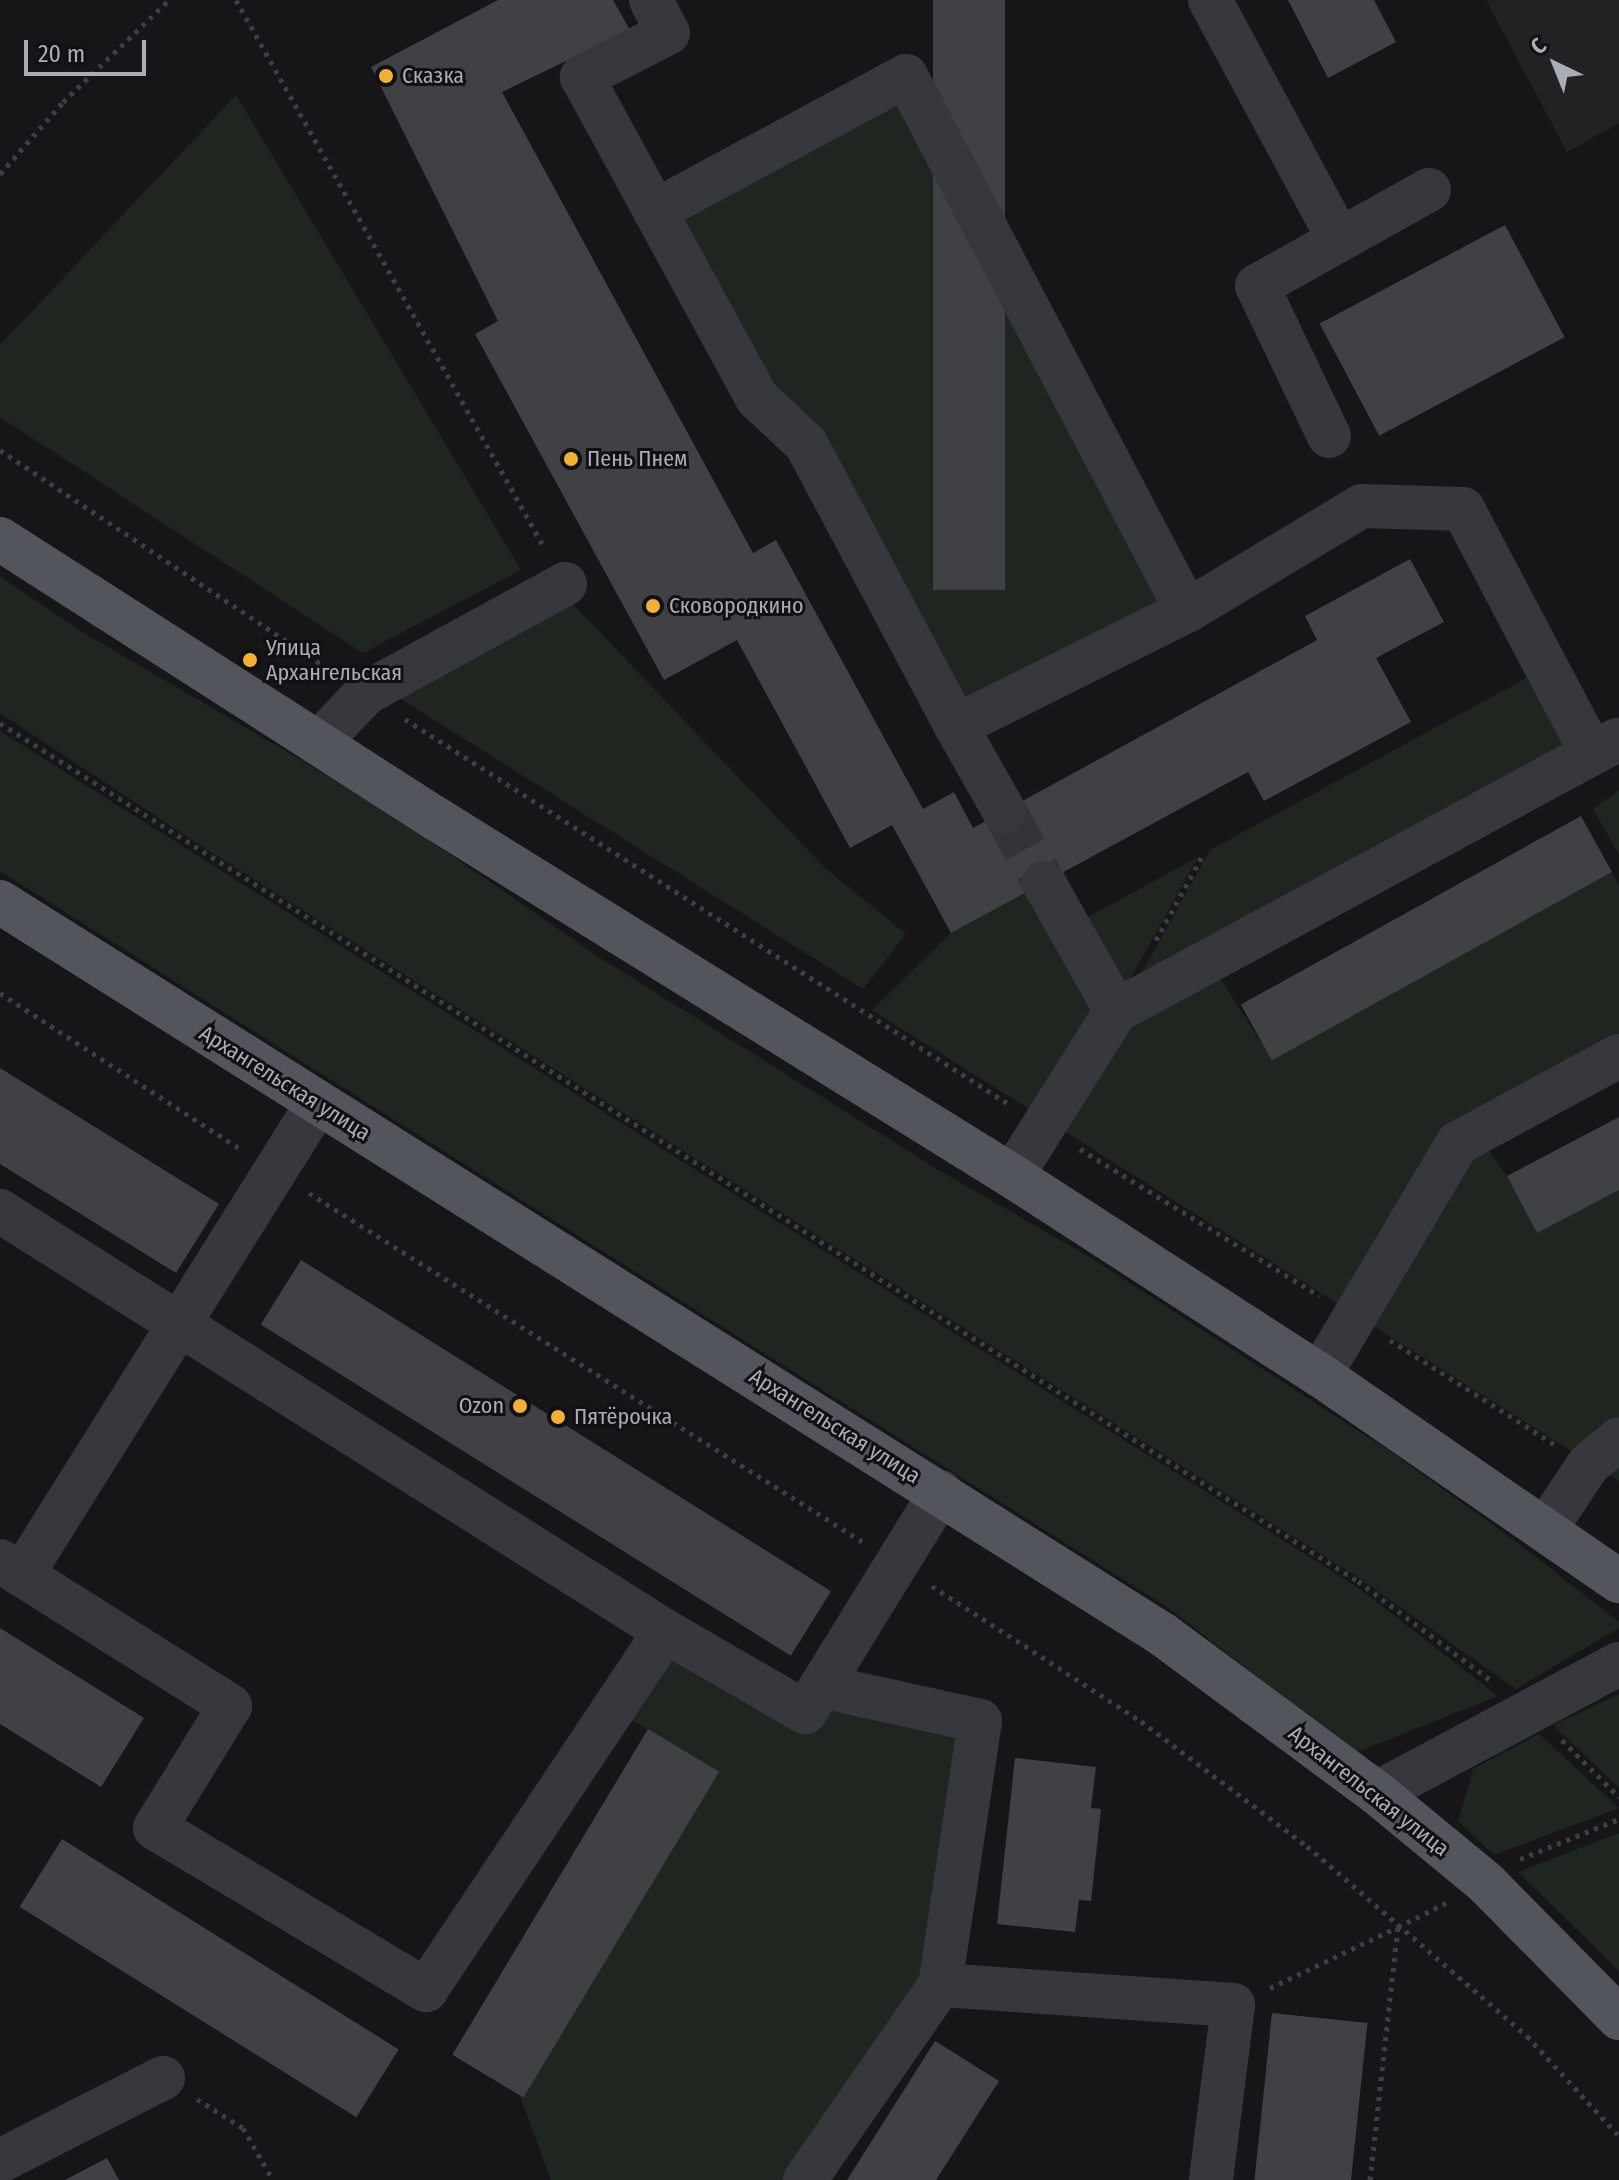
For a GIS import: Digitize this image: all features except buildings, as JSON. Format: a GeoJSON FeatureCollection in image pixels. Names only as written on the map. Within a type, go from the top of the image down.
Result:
{"type":"FeatureCollection","features":[{"type":"Feature","properties":{"kind":"main road"},"geometry":{"type":"LineString","coordinates":[[0,539],[318,743],[1012,1176],[1320,1375],[1547,1527],[1619,1581]]}},
{"type":"Feature","properties":{"kind":"main road","name":"Архангельская улица"},"geometry":{"type":"LineString","coordinates":[[0,902],[1162,1634],[1377,1793],[1486,1883],[1619,2018]]}},
{"type":"Feature","properties":{"kind":"street"},"geometry":{"type":"LineString","coordinates":[[651,0],[668,33],[582,77],[757,398],[806,444],[1004,811]]}},
{"type":"Feature","properties":{"kind":"street"},"geometry":{"type":"LineString","coordinates":[[1210,0],[1339,240]]}},
{"type":"Feature","properties":{"kind":"street"},"geometry":{"type":"LineString","coordinates":[[655,211],[906,76],[1187,611]]}},
{"type":"Feature","properties":{"kind":"street"},"geometry":{"type":"LineString","coordinates":[[1329,436],[1257,286],[1429,190]]}},
{"type":"Feature","properties":{"kind":"street"},"geometry":{"type":"LineString","coordinates":[[956,726],[1187,611],[1362,506],[1463,509],[1605,745],[1116,1011],[1012,1176]]}},
{"type":"Feature","properties":{"kind":"street"},"geometry":{"type":"LineString","coordinates":[[318,743],[366,693],[565,584]]}},
{"type":"Feature","properties":{"kind":"street"},"geometry":{"type":"LineString","coordinates":[[1044,883],[1116,1011]]}},
{"type":"Feature","properties":{"kind":"street"},"geometry":{"type":"LineString","coordinates":[[1320,1375],[1458,1143],[1619,1056]]}},
{"type":"Feature","properties":{"kind":"street"},"geometry":{"type":"LineString","coordinates":[[317,1104],[179,1325],[11,1568],[230,1706],[155,1828],[426,1990],[665,1631]]}},
{"type":"Feature","properties":{"kind":"street"},"geometry":{"type":"LineString","coordinates":[[0,1211],[665,1631],[805,1712],[941,1492]]}},
{"type":"Feature","properties":{"kind":"street"},"geometry":{"type":"LineString","coordinates":[[1547,1527],[1604,1452]]}},
{"type":"Feature","properties":{"kind":"street"},"geometry":{"type":"LineString","coordinates":[[1377,1793],[1619,1664]]}},
{"type":"Feature","properties":{"kind":"street"},"geometry":{"type":"LineString","coordinates":[[805,2180],[940,1985],[980,1721],[821,1686]]}},
{"type":"Feature","properties":{"kind":"street"},"geometry":{"type":"LineString","coordinates":[[940,1985],[1233,2005],[1211,2180]]}},
{"type":"Feature","properties":{"kind":"street"},"geometry":{"type":"LineString","coordinates":[[0,2161],[163,2078]]}},
{"type":"Feature","properties":{"kind":"path"},"geometry":{"type":"LineString","coordinates":[[0,174],[63,102],[169,0]]}},
{"type":"Feature","properties":{"kind":"path"},"geometry":{"type":"LineString","coordinates":[[236,0],[565,584]]}},
{"type":"Feature","properties":{"kind":"path"},"geometry":{"type":"LineString","coordinates":[[0,450],[366,693],[1044,1127],[1353,1316],[1604,1452]]}},
{"type":"Feature","properties":{"kind":"path"},"geometry":{"type":"LineString","coordinates":[[0,723],[1358,1581],[1531,1710],[1619,1797]]}},
{"type":"Feature","properties":{"kind":"path"},"geometry":{"type":"LineString","coordinates":[[1153,945],[1204,853]]}},
{"type":"Feature","properties":{"kind":"path"},"geometry":{"type":"LineString","coordinates":[[0,993],[276,1172],[1141,1721],[1307,1846],[1527,2036],[1619,2136]]}},
{"type":"Feature","properties":{"kind":"path"},"geometry":{"type":"LineString","coordinates":[[1233,2005],[1486,1883],[1507,1865],[1619,1819]]}},
{"type":"Feature","properties":{"kind":"path"},"geometry":{"type":"LineString","coordinates":[[1370,2180],[1398,1927]]}},
{"type":"Feature","properties":{"kind":"path"},"geometry":{"type":"LineString","coordinates":[[163,2078],[243,2128],[273,2180]]}},
{"type":"Feature","properties":{"kind":"shaded area"},"geometry":{"type":"Polygon","coordinates":[[[1486,0],[1619,0],[1619,123],[1567,152],[1486,0]]]}},
{"type":"Feature","properties":{"kind":"shaded area"},"geometry":{"type":"Polygon","coordinates":[[[236,95],[521,570],[363,653],[0,417],[0,345],[236,95]]]}},
{"type":"Feature","properties":{"kind":"shaded area"},"geometry":{"type":"Polygon","coordinates":[[[900,96],[1172,604],[961,713],[768,392],[673,217],[900,96]]]}},
{"type":"Feature","properties":{"kind":"shaded area"},"geometry":{"type":"Polygon","coordinates":[[[0,576],[79,630],[381,807],[599,957],[940,1171],[1088,1256],[1391,1452],[1518,1543],[1619,1622],[1619,1628],[1516,1689],[1359,1578],[192,840],[0,713],[0,576]]]}},
{"type":"Feature","properties":{"kind":"shaded area"},"geometry":{"type":"Polygon","coordinates":[[[569,600],[826,869],[906,934],[863,989],[396,696],[569,600]]]}},
{"type":"Feature","properties":{"kind":"shaded area"},"geometry":{"type":"Polygon","coordinates":[[[1534,674],[1575,751],[1205,954],[1272,1060],[1612,872],[1619,885],[1619,1046],[1472,1127],[1507,1176],[1537,1232],[1619,1190],[1619,1481],[872,1010],[951,933],[1044,883],[1077,923],[1198,857],[1118,1001],[1130,994],[1210,850],[1534,674]]]}},
{"type":"Feature","properties":{"kind":"shaded area"},"geometry":{"type":"Polygon","coordinates":[[[0,731],[1357,1587],[1498,1696],[1355,1753],[1170,1609],[0,871],[0,731]]]}},
{"type":"Feature","properties":{"kind":"shaded area"},"geometry":{"type":"Polygon","coordinates":[[[1619,790],[1619,855],[1593,809],[1619,790]]]}},
{"type":"Feature","properties":{"kind":"shaded area"},"geometry":{"type":"Polygon","coordinates":[[[669,1650],[827,1701],[964,1731],[925,1980],[788,2180],[551,2180],[520,2096],[718,1773],[625,1716],[669,1650]]]}},
{"type":"Feature","properties":{"kind":"shaded area"},"geometry":{"type":"Polygon","coordinates":[[[1619,1694],[1619,1788],[1553,1725],[1619,1694]]]}},
{"type":"Feature","properties":{"kind":"shaded area"},"geometry":{"type":"Polygon","coordinates":[[[1539,1734],[1619,1808],[1494,1855],[1458,1821],[1473,1769],[1539,1734]]]}},
{"type":"Feature","properties":{"kind":"shaded area"},"geometry":{"type":"Polygon","coordinates":[[[1619,1833],[1619,1971],[1518,1872],[1619,1833]]]}},
{"type":"Feature","properties":{"kind":"tunnel"},"geometry":{"type":"LineString","coordinates":[[1004,811],[1044,883]]}},
{"type":"Feature","properties":{"kind":"place","name":"Сказка"},"geometry":{"type":"Point","coordinates":[386,76]}},
{"type":"Feature","properties":{"kind":"place","name":"Пень Пнем"},"geometry":{"type":"Point","coordinates":[571,459]}},
{"type":"Feature","properties":{"kind":"place","name":"Сковородкино"},"geometry":{"type":"Point","coordinates":[653,606]}},
{"type":"Feature","properties":{"kind":"place","name":"Улица Архангельская"},"geometry":{"type":"Point","coordinates":[250,660]}},
{"type":"Feature","properties":{"kind":"place","name":"Ozon"},"geometry":{"type":"Point","coordinates":[520,1406]}},
{"type":"Feature","properties":{"kind":"place","name":"Пятёрочка"},"geometry":{"type":"Point","coordinates":[558,1417]}}]}
